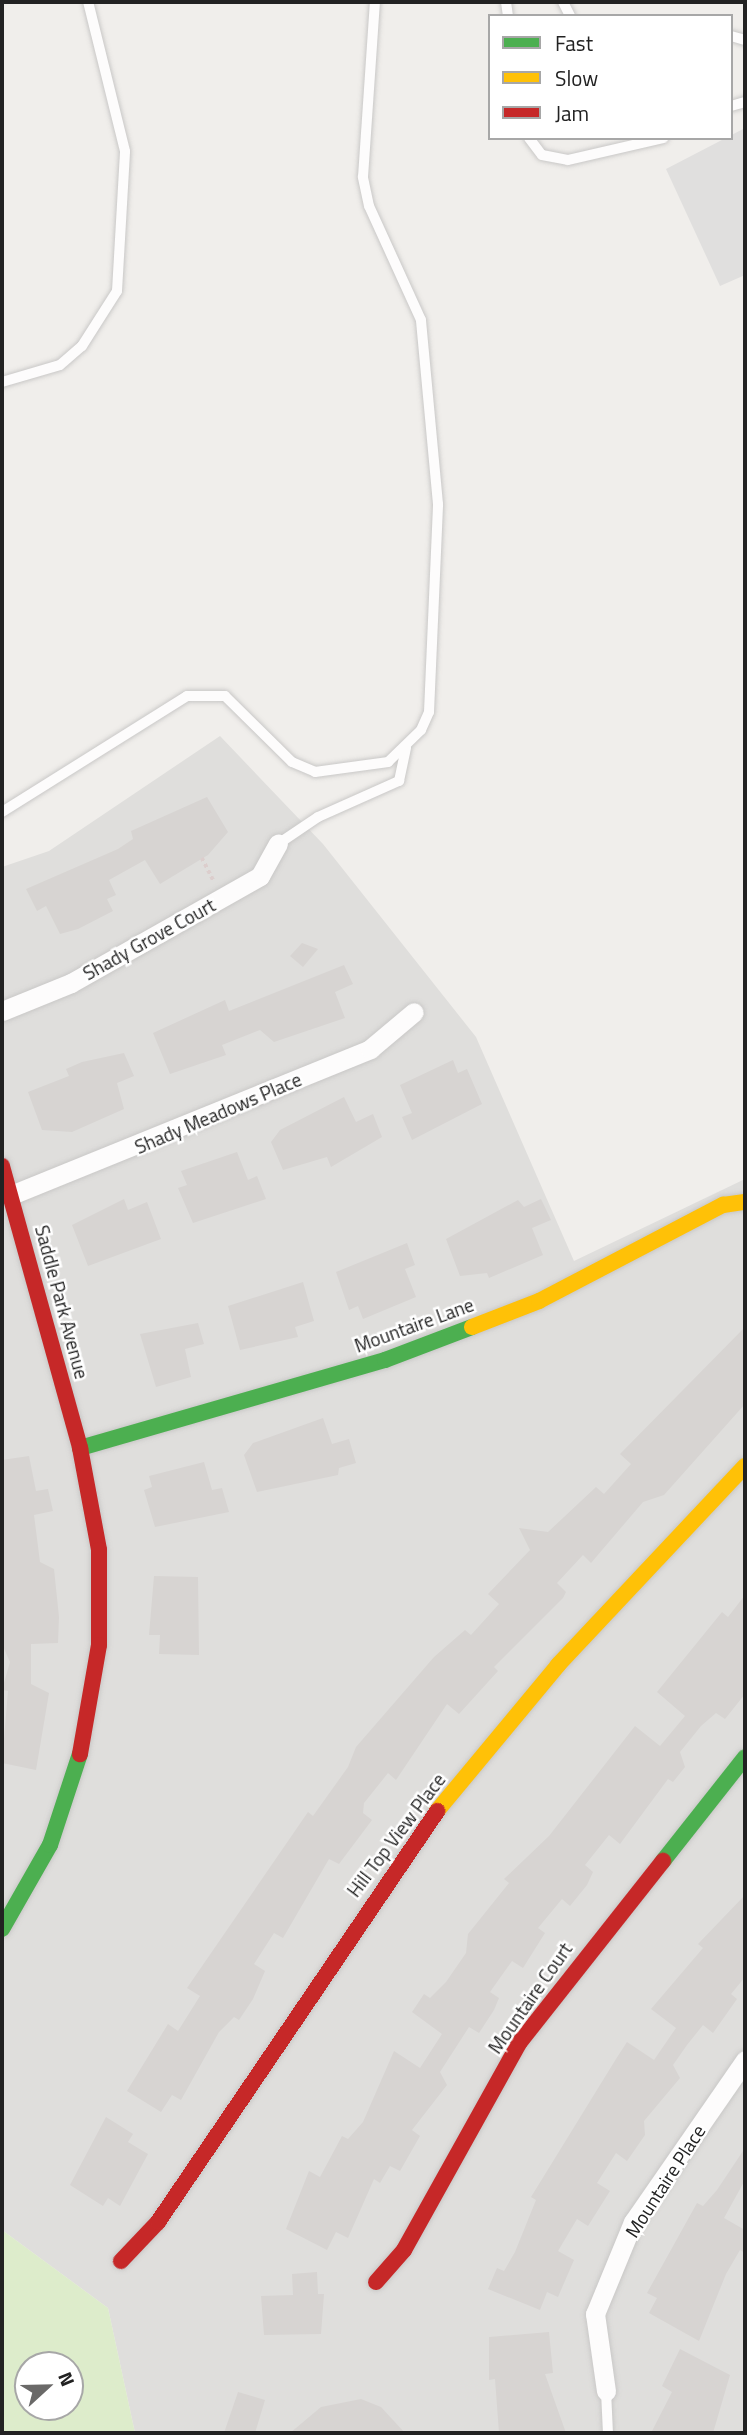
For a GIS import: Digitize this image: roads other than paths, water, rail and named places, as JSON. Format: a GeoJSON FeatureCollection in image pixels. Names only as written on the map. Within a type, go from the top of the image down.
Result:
{"type":"FeatureCollection","features":[{"type":"Feature","properties":{"kind":"street","name":"Shady Grove Court"},"geometry":{"type":"LineString","coordinates":[[2,1011],[71,983],[260,876],[278,844]]}},
{"type":"Feature","properties":{"kind":"street","name":"Shady Meadows Place"},"geometry":{"type":"LineString","coordinates":[[11,1195],[370,1049],[414,1013]]}},
{"type":"Feature","properties":{"kind":"street","name":"Saddle Park Avenue"},"geometry":{"type":"LineString","coordinates":[[2,1166],[80,1448],[99,1550],[99,1645],[85,1742],[50,1845],[2,1929]]}},
{"type":"Feature","properties":{"kind":"street","name":"Mountaire Lane"},"geometry":{"type":"LineString","coordinates":[[80,1448],[385,1360],[539,1301],[723,1205],[745,1202]]}},
{"type":"Feature","properties":{"kind":"street","name":"Hill Top View Place"},"geometry":{"type":"LineString","coordinates":[[121,2260],[158,2222],[421,1830],[558,1665],[745,1466]]}},
{"type":"Feature","properties":{"kind":"street","name":"Mountaire Court"},"geometry":{"type":"LineString","coordinates":[[376,2282],[404,2250],[520,2042],[745,1757]]}},
{"type":"Feature","properties":{"kind":"street","name":"Mountaire Place"},"geometry":{"type":"LineString","coordinates":[[606,2391],[595,2314],[633,2222],[745,2060]]}},
{"type":"Feature","properties":{"kind":"lane"},"geometry":{"type":"LineString","coordinates":[[2,382],[60,365],[82,346],[107,312],[117,291],[127,176],[88,2]]}},
{"type":"Feature","properties":{"kind":"lane"},"geometry":{"type":"LineString","coordinates":[[2,812],[187,696],[225,696],[292,762],[315,772],[360,771],[388,762],[406,748],[429,712],[438,504],[421,320],[369,206],[363,177],[375,2]]}},
{"type":"Feature","properties":{"kind":"lane"},"geometry":{"type":"LineString","coordinates":[[531,140],[542,155],[568,160],[654,140]]}},
{"type":"Feature","properties":{"kind":"lane"},"geometry":{"type":"LineString","coordinates":[[278,844],[318,817],[399,781],[406,748]]}},
{"type":"Feature","properties":{"kind":"lane"},"geometry":{"type":"LineString","coordinates":[[606,2391],[608,2433]]}}]}
